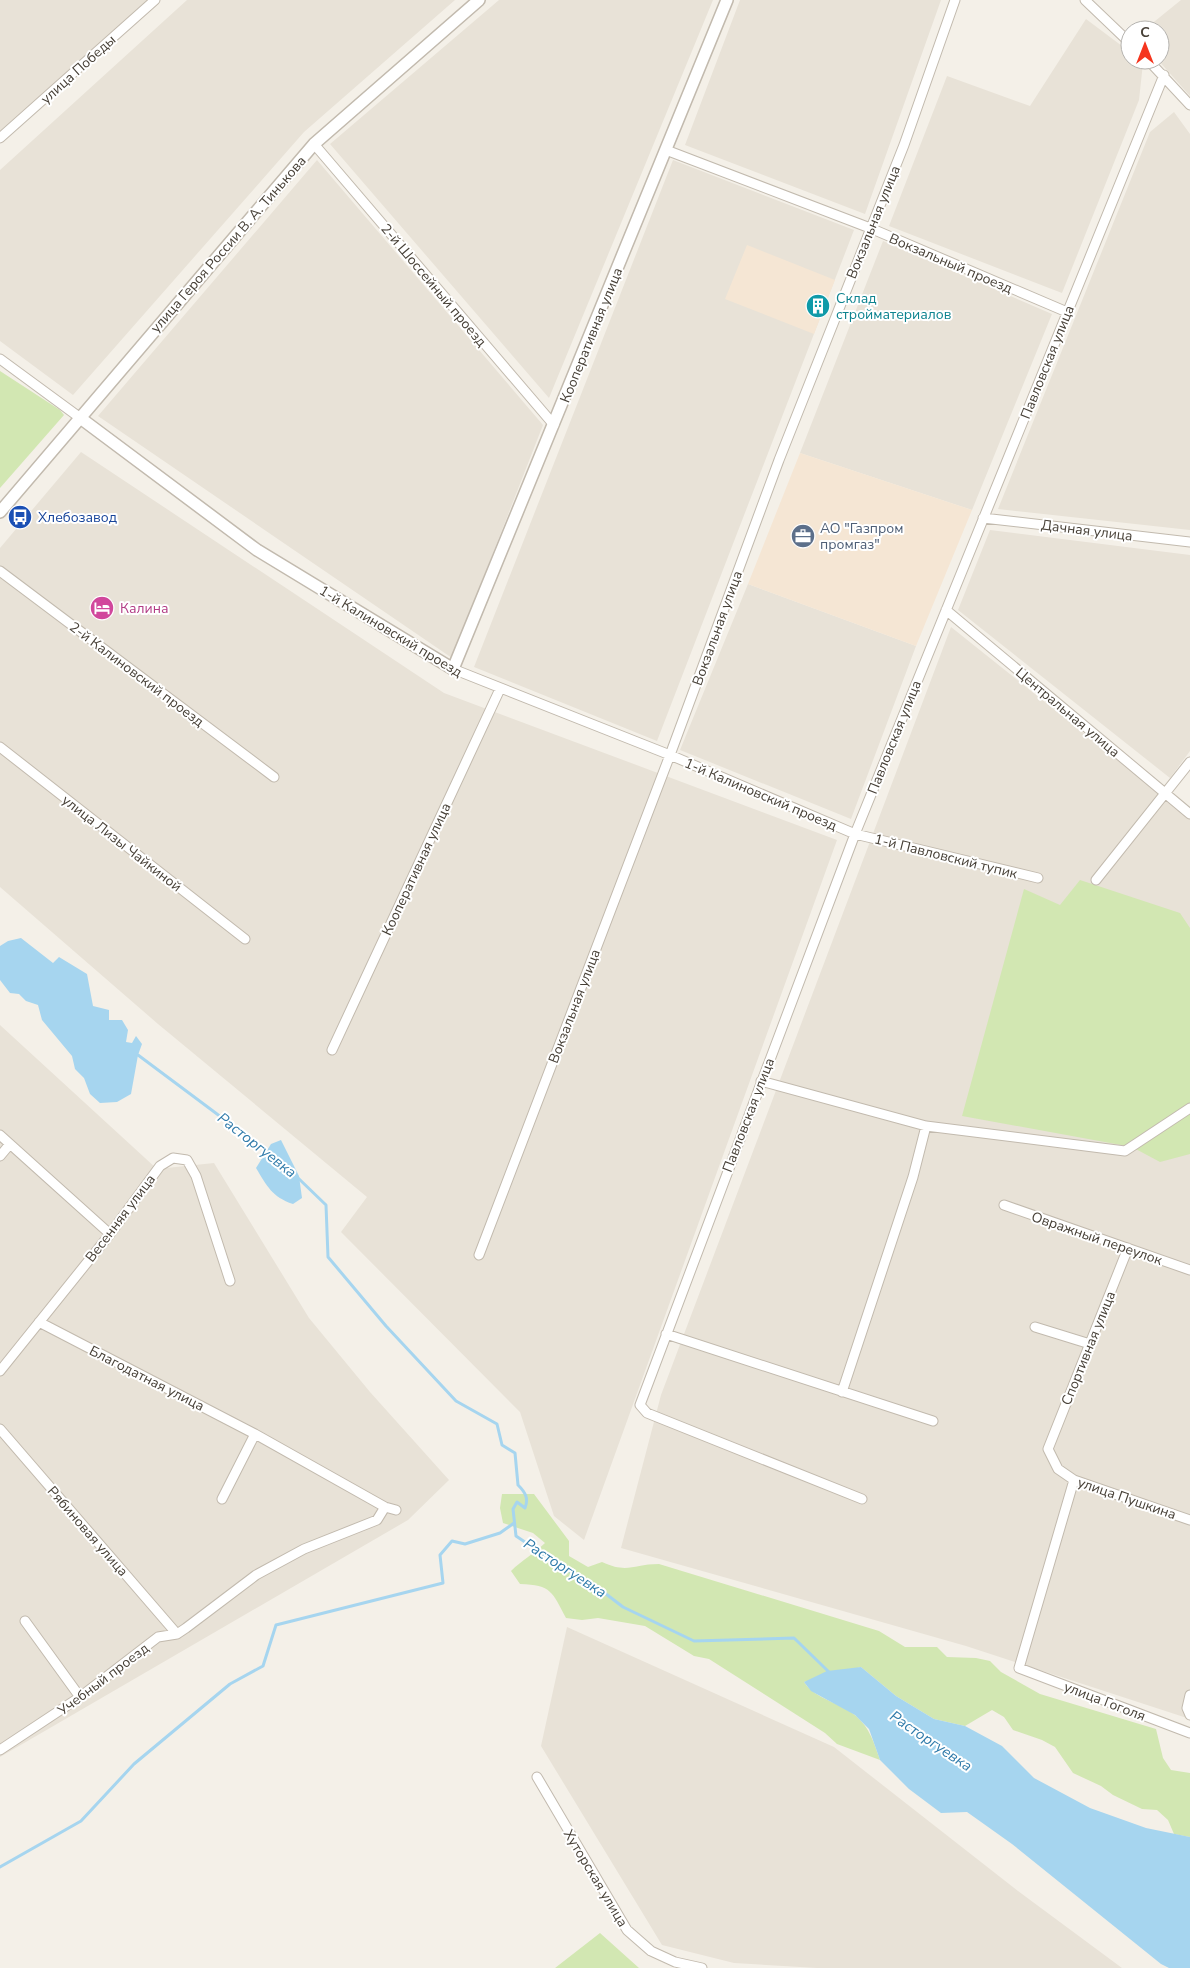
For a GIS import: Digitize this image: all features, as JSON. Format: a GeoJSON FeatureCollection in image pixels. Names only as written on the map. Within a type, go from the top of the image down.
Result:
{"type":"FeatureCollection","features":[{"type":"Feature","properties":{"kind":"street","name":"улица Победы"},"geometry":{"type":"LineString","coordinates":[[0,138],[155,0]]}},
{"type":"Feature","properties":{"kind":"street","name":"улица Героя России В. А. Тинькова"},"geometry":{"type":"LineString","coordinates":[[0,512],[79,417],[314,144],[480,0]]}},
{"type":"Feature","properties":{"kind":"street","name":"Кооперативная улица"},"geometry":{"type":"LineString","coordinates":[[453,670],[727,0]]}},
{"type":"Feature","properties":{"kind":"street","name":"Вокзальная улица"},"geometry":{"type":"LineString","coordinates":[[478,1255],[670,755],[779,460],[904,145],[955,0]]}},
{"type":"Feature","properties":{"kind":"street"},"geometry":{"type":"LineString","coordinates":[[1085,0],[1120,33]]}},
{"type":"Feature","properties":{"kind":"street"},"geometry":{"type":"LineString","coordinates":[[1159,70],[1190,105]]}},
{"type":"Feature","properties":{"kind":"street","name":"Павловская улица"},"geometry":{"type":"LineString","coordinates":[[862,1499],[647,1413],[640,1405],[855,834],[1164,75]]}},
{"type":"Feature","properties":{"kind":"street","name":"2-й Шоссейный проезд"},"geometry":{"type":"LineString","coordinates":[[314,144],[554,425]]}},
{"type":"Feature","properties":{"kind":"street","name":"Вокзальный проезд"},"geometry":{"type":"LineString","coordinates":[[666,150],[870,228],[1067,312]]}},
{"type":"Feature","properties":{"kind":"street","name":"1-й Калиновский проезд"},"geometry":{"type":"LineString","coordinates":[[0,360],[257,550],[453,670],[670,755],[855,834]]}},
{"type":"Feature","properties":{"kind":"street","name":"Дачная улица"},"geometry":{"type":"LineString","coordinates":[[983,518],[1190,542]]}},
{"type":"Feature","properties":{"kind":"street","name":"2-й Калиновский проезд"},"geometry":{"type":"LineString","coordinates":[[0,571],[274,776]]}},
{"type":"Feature","properties":{"kind":"street","name":"Центральная улица"},"geometry":{"type":"LineString","coordinates":[[946,610],[1190,814]]}},
{"type":"Feature","properties":{"kind":"street","name":"Кооперативная улица"},"geometry":{"type":"LineString","coordinates":[[332,1050],[500,689]]}},
{"type":"Feature","properties":{"kind":"street","name":"улица Лизы Чайкиной"},"geometry":{"type":"LineString","coordinates":[[0,748],[244,939]]}},
{"type":"Feature","properties":{"kind":"street"},"geometry":{"type":"LineString","coordinates":[[1096,880],[1190,762]]}},
{"type":"Feature","properties":{"kind":"street","name":"1-й Павловский тупик"},"geometry":{"type":"LineString","coordinates":[[855,834],[1038,878]]}},
{"type":"Feature","properties":{"kind":"street"},"geometry":{"type":"LineString","coordinates":[[761,1081],[926,1126],[1125,1151],[1190,1108]]}},
{"type":"Feature","properties":{"kind":"street"},"geometry":{"type":"LineString","coordinates":[[842,1392],[913,1177],[926,1126]]}},
{"type":"Feature","properties":{"kind":"street"},"geometry":{"type":"LineString","coordinates":[[0,1135],[110,1234]]}},
{"type":"Feature","properties":{"kind":"street"},"geometry":{"type":"LineString","coordinates":[[0,1156],[10,1144]]}},
{"type":"Feature","properties":{"kind":"street","name":"Весенняя улица"},"geometry":{"type":"LineString","coordinates":[[0,1371],[110,1234],[160,1166],[173,1158],[187,1160],[196,1176],[230,1281]]}},
{"type":"Feature","properties":{"kind":"street","name":"Овражный переулок"},"geometry":{"type":"LineString","coordinates":[[1004,1205],[1190,1270]]}},
{"type":"Feature","properties":{"kind":"street","name":"Спортивная улица"},"geometry":{"type":"LineString","coordinates":[[1048,1449],[1128,1248]]}},
{"type":"Feature","properties":{"kind":"street","name":"Благодатная улица"},"geometry":{"type":"LineString","coordinates":[[39,1322],[255,1434],[385,1507],[396,1510]]}},
{"type":"Feature","properties":{"kind":"street"},"geometry":{"type":"LineString","coordinates":[[1035,1327],[1090,1344]]}},
{"type":"Feature","properties":{"kind":"street"},"geometry":{"type":"LineString","coordinates":[[666,1334],[933,1421]]}},
{"type":"Feature","properties":{"kind":"street","name":"Рябиновая улица"},"geometry":{"type":"LineString","coordinates":[[0,1429],[177,1634]]}},
{"type":"Feature","properties":{"kind":"street"},"geometry":{"type":"LineString","coordinates":[[222,1499],[255,1434]]}},
{"type":"Feature","properties":{"kind":"street","name":"улица Пушкина"},"geometry":{"type":"LineString","coordinates":[[1048,1449],[1058,1469],[1074,1480],[1190,1520]]}},
{"type":"Feature","properties":{"kind":"street","name":"улица Гоголя"},"geometry":{"type":"LineString","coordinates":[[1074,1480],[1019,1668],[1190,1733]]}},
{"type":"Feature","properties":{"kind":"street","name":"Учебный проезд"},"geometry":{"type":"LineString","coordinates":[[0,1750],[80,1697],[158,1637],[177,1634],[256,1574],[304,1549],[377,1520],[385,1507]]}},
{"type":"Feature","properties":{"kind":"street"},"geometry":{"type":"LineString","coordinates":[[25,1621],[80,1697]]}},
{"type":"Feature","properties":{"kind":"street"},"geometry":{"type":"LineString","coordinates":[[1190,1695],[1188,1708],[1190,1715]]}},
{"type":"Feature","properties":{"kind":"street","name":"Хуторская улица"},"geometry":{"type":"LineString","coordinates":[[537,1777],[628,1930],[651,1951],[675,1962],[702,1968]]}},
{"type":"Feature","properties":{"kind":"shaded area"},"geometry":{"type":"Polygon","coordinates":[[[0,0],[152,0],[0,137],[0,0]]]}},
{"type":"Feature","properties":{"kind":"shaded area"},"geometry":{"type":"Polygon","coordinates":[[[187,0],[455,0],[304,132],[73,395],[0,341],[0,170],[187,0]]]}},
{"type":"Feature","properties":{"kind":"shaded area"},"geometry":{"type":"Polygon","coordinates":[[[499,0],[713,0],[549,398],[330,144],[499,0]]]}},
{"type":"Feature","properties":{"kind":"shaded area"},"geometry":{"type":"Polygon","coordinates":[[[740,0],[941,0],[865,214],[685,145],[740,0]]]}},
{"type":"Feature","properties":{"kind":"shaded area"},"geometry":{"type":"Polygon","coordinates":[[[1181,0],[1190,0],[1190,96],[1167,70],[1170,70],[1170,20],[1156,20],[1181,0]]]}},
{"type":"Feature","properties":{"kind":"shaded area"},"geometry":{"type":"Polygon","coordinates":[[[1086,19],[1120,44],[1120,70],[1142,70],[1139,100],[1062,293],[889,226],[947,76],[1030,106],[1086,19]]]}},
{"type":"Feature","properties":{"kind":"shaded area"},"geometry":{"type":"Polygon","coordinates":[[[1174,112],[1190,134],[1190,530],[998,509],[1150,132],[1174,112]]]}},
{"type":"Feature","properties":{"kind":"shaded area"},"geometry":{"type":"Polygon","coordinates":[[[317,160],[543,425],[452,658],[98,416],[317,160]]]}},
{"type":"Feature","properties":{"kind":"shaded area"},"geometry":{"type":"Polygon","coordinates":[[[673,160],[854,230],[657,741],[474,667],[673,160]]]}},
{"type":"Feature","properties":{"kind":"shaded area"},"geometry":{"type":"Polygon","coordinates":[[[883,241],[1052,314],[972,510],[800,453],[883,241]]]}},
{"type":"Feature","properties":{"kind":"shaded area"},"geometry":{"type":"Polygon","coordinates":[[[747,245],[835,280],[814,334],[725,299],[747,245]]]}},
{"type":"Feature","properties":{"kind":"shaded area"},"geometry":{"type":"Polygon","coordinates":[[[81,452],[444,693],[837,840],[584,1540],[554,1516],[520,1412],[341,1232],[367,1197],[158,1024],[0,887],[0,548],[81,452]]]}},
{"type":"Feature","properties":{"kind":"shaded area"},"geometry":{"type":"Polygon","coordinates":[[[800,453],[972,510],[916,646],[748,584],[800,453]]]}},
{"type":"Feature","properties":{"kind":"shaded area"},"geometry":{"type":"Polygon","coordinates":[[[990,530],[1190,555],[1190,751],[1170,778],[958,610],[990,530]]]}},
{"type":"Feature","properties":{"kind":"shaded area"},"geometry":{"type":"Polygon","coordinates":[[[748,584],[916,646],[851,819],[680,750],[748,584]]]}},
{"type":"Feature","properties":{"kind":"shaded area"},"geometry":{"type":"Polygon","coordinates":[[[951,627],[1190,818],[1190,1719],[966,1646],[621,1548],[661,1395],[951,627]]]}},
{"type":"Feature","properties":{"kind":"shaded area"},"geometry":{"type":"Polygon","coordinates":[[[0,1025],[157,1169],[214,1163],[309,1318],[370,1392],[449,1480],[408,1520],[0,1757],[0,1025]]]}},
{"type":"Feature","properties":{"kind":"shaded area"},"geometry":{"type":"Polygon","coordinates":[[[567,1627],[834,1747],[1018,1891],[1122,1968],[817,1968],[734,1963],[662,1945],[541,1746],[567,1627]]]}},
{"type":"Feature","properties":{"kind":"green space"},"geometry":{"type":"Polygon","coordinates":[[[0,371],[60,410],[64,415],[0,488],[0,371]]]}},
{"type":"Feature","properties":{"kind":"green space"},"geometry":{"type":"Polygon","coordinates":[[[1080,880],[1180,913],[1190,928],[1190,1154],[1160,1162],[1132,1147],[962,1116],[1024,889],[1060,905],[1080,880]]]}},
{"type":"Feature","properties":{"kind":"green space"},"geometry":{"type":"Polygon","coordinates":[[[502,1494],[534,1494],[569,1541],[569,1556],[588,1567],[602,1562],[611,1566],[625,1568],[659,1564],[879,1631],[905,1647],[937,1647],[947,1657],[976,1658],[990,1661],[1001,1672],[1040,1694],[1156,1729],[1163,1758],[1171,1770],[1190,1773],[1190,1837],[1174,1834],[1168,1820],[1157,1810],[1142,1809],[1073,1773],[1055,1747],[1042,1740],[1013,1730],[1004,1717],[992,1710],[965,1726],[934,1719],[896,1696],[861,1667],[804,1682],[815,1693],[850,1711],[861,1721],[871,1736],[880,1760],[837,1744],[825,1733],[709,1659],[694,1656],[645,1626],[598,1618],[582,1620],[566,1618],[550,1592],[539,1586],[520,1584],[511,1571],[545,1543],[533,1533],[503,1523],[500,1508],[502,1494]]]}},
{"type":"Feature","properties":{"kind":"green space"},"geometry":{"type":"Polygon","coordinates":[[[600,1933],[639,1968],[555,1968],[600,1933]]]}},
{"type":"Feature","properties":{"kind":"water"},"geometry":{"type":"Polygon","coordinates":[[[21,938],[53,963],[59,957],[87,974],[93,1006],[109,1010],[109,1020],[122,1020],[128,1030],[126,1042],[132,1043],[136,1036],[142,1044],[138,1055],[131,1094],[117,1102],[100,1103],[90,1094],[84,1078],[75,1069],[72,1056],[42,1020],[38,1005],[26,1001],[19,994],[10,993],[0,980],[0,946],[8,941],[21,938]]]}},
{"type":"Feature","properties":{"kind":"water"},"geometry":{"type":"Polygon","coordinates":[[[281,1140],[299,1176],[302,1198],[293,1204],[275,1194],[256,1168],[271,1144],[281,1140]]]}},
{"type":"Feature","properties":{"kind":"water"},"geometry":{"type":"Polygon","coordinates":[[[861,1667],[896,1696],[934,1719],[965,1726],[1002,1746],[1034,1778],[1090,1808],[1146,1828],[1190,1837],[1190,1968],[1169,1968],[1161,1964],[1012,1844],[967,1812],[941,1813],[909,1789],[880,1760],[869,1729],[855,1715],[811,1691],[804,1682],[827,1671],[861,1667]]]}},
{"type":"Feature","properties":{"kind":"waterway","name":"Расторгуевка"},"geometry":{"type":"LineString","coordinates":[[138,1055],[268,1152]]}},
{"type":"Feature","properties":{"kind":"waterway","name":"Расторгуевка"},"geometry":{"type":"LineString","coordinates":[[297,1177],[326,1205],[328,1257],[386,1326],[456,1401],[497,1424],[502,1445],[515,1453],[518,1485],[527,1501],[525,1508],[517,1502],[513,1509],[516,1536],[562,1567],[593,1584],[623,1607],[694,1641],[794,1638],[829,1672]]}},
{"type":"Feature","properties":{"kind":"waterway"},"geometry":{"type":"LineString","coordinates":[[0,1867],[81,1821],[134,1764],[230,1684],[263,1666],[276,1625],[443,1583],[440,1555],[452,1541],[465,1544],[500,1533],[514,1523]]}},
{"type":"Feature","properties":{"kind":"place","name":"Склад стройматериалов"},"geometry":{"type":"Point","coordinates":[818,306]}},
{"type":"Feature","properties":{"kind":"place","name":"Хлебозавод"},"geometry":{"type":"Point","coordinates":[20,517]}},
{"type":"Feature","properties":{"kind":"place","name":"АО \"Газпром промгаз\""},"geometry":{"type":"Point","coordinates":[803,536]}},
{"type":"Feature","properties":{"kind":"place","name":"Калина"},"geometry":{"type":"Point","coordinates":[102,608]}}]}
